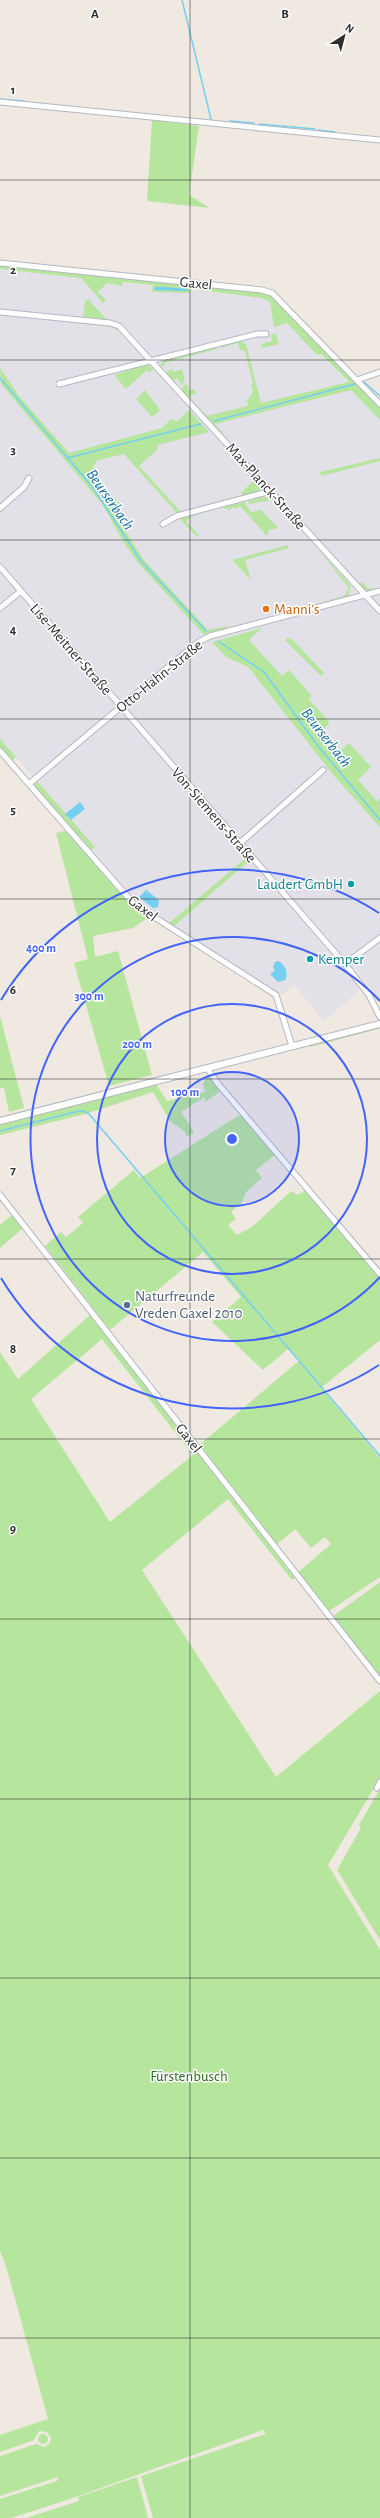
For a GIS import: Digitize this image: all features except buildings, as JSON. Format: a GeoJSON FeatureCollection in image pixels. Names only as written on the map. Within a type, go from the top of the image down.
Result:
{"type":"FeatureCollection","features":[{"type":"Feature","properties":{"kind":"street"},"geometry":{"type":"LineString","coordinates":[[0,102],[380,140]]}},
{"type":"Feature","properties":{"kind":"street","name":"Gaxel"},"geometry":{"type":"LineString","coordinates":[[0,263],[266,291],[272,293],[380,404]]}},
{"type":"Feature","properties":{"kind":"street","name":"Max-Planck-Straße"},"geometry":{"type":"LineString","coordinates":[[0,312],[114,324],[122,329],[380,611]]}},
{"type":"Feature","properties":{"kind":"street"},"geometry":{"type":"LineString","coordinates":[[59,384],[152,362],[257,334],[266,334]]}},
{"type":"Feature","properties":{"kind":"street"},"geometry":{"type":"LineString","coordinates":[[356,380],[380,372]]}},
{"type":"Feature","properties":{"kind":"street"},"geometry":{"type":"LineString","coordinates":[[0,508],[24,487],[29,478]]}},
{"type":"Feature","properties":{"kind":"street"},"geometry":{"type":"LineString","coordinates":[[163,524],[177,516],[270,491]]}},
{"type":"Feature","properties":{"kind":"street","name":"Lise-Meitner-Straße"},"geometry":{"type":"LineString","coordinates":[[0,567],[122,707]]}},
{"type":"Feature","properties":{"kind":"street","name":"Lise-Meitner-Straße"},"geometry":{"type":"LineString","coordinates":[[0,608],[21,591]]}},
{"type":"Feature","properties":{"kind":"street","name":"Otto-Hahn-Straße"},"geometry":{"type":"LineString","coordinates":[[29,784],[197,643],[210,636],[380,591]]}},
{"type":"Feature","properties":{"kind":"street","name":"Von-Siemens-Straße"},"geometry":{"type":"LineString","coordinates":[[122,707],[239,844],[345,964],[369,995],[380,1018]]}},
{"type":"Feature","properties":{"kind":"street","name":"Gaxel"},"geometry":{"type":"LineString","coordinates":[[0,751],[134,904],[276,995],[292,1046]]}},
{"type":"Feature","properties":{"kind":"street"},"geometry":{"type":"LineString","coordinates":[[239,844],[323,770]]}},
{"type":"Feature","properties":{"kind":"street"},"geometry":{"type":"LineString","coordinates":[[345,964],[380,938]]}},
{"type":"Feature","properties":{"kind":"street"},"geometry":{"type":"LineString","coordinates":[[0,1121],[380,1024]]}},
{"type":"Feature","properties":{"kind":"street"},"geometry":{"type":"LineString","coordinates":[[207,1068],[219,1085],[380,1274]]}},
{"type":"Feature","properties":{"kind":"street","name":"Gaxel"},"geometry":{"type":"LineString","coordinates":[[0,1194],[380,1681]]}},
{"type":"Feature","properties":{"kind":"street"},"geometry":{"type":"LineString","coordinates":[[377,1788],[380,1782]]}},
{"type":"Feature","properties":{"kind":"shaded area"},"geometry":{"type":"Polygon","coordinates":[[[0,269],[262,298],[270,302],[317,355],[321,354],[380,415],[380,1000],[354,967],[349,973],[359,991],[324,1021],[294,985],[282,995],[142,907],[90,851],[94,847],[0,739],[0,269]]]}},
{"type":"Feature","properties":{"kind":"green space"},"geometry":{"type":"Polygon","coordinates":[[[152,120],[199,126],[189,195],[210,208],[147,201],[152,120]]]}},
{"type":"Feature","properties":{"kind":"green space"},"geometry":{"type":"Polygon","coordinates":[[[0,263],[259,291],[273,296],[380,406],[380,420],[351,390],[215,424],[223,433],[221,434],[196,404],[207,416],[248,406],[247,401],[253,392],[251,384],[253,384],[245,351],[240,350],[238,343],[221,348],[222,345],[240,341],[246,344],[261,403],[349,382],[321,354],[317,355],[287,323],[274,327],[270,302],[262,298],[190,289],[190,293],[152,292],[153,285],[123,282],[122,286],[107,283],[98,292],[106,300],[103,303],[81,278],[0,269],[0,263]]]}},
{"type":"Feature","properties":{"kind":"green space"},"geometry":{"type":"Polygon","coordinates":[[[88,299],[108,321],[83,318],[85,301],[88,299]]]}},
{"type":"Feature","properties":{"kind":"green space"},"geometry":{"type":"Polygon","coordinates":[[[0,314],[113,326],[118,329],[143,357],[119,331],[111,327],[0,314]]]}},
{"type":"Feature","properties":{"kind":"green space"},"geometry":{"type":"Polygon","coordinates":[[[276,333],[279,344],[262,348],[261,344],[272,341],[271,335],[276,333]]]}},
{"type":"Feature","properties":{"kind":"green space"},"geometry":{"type":"Polygon","coordinates":[[[215,347],[217,349],[164,363],[165,366],[160,366],[163,361],[215,347]]]}},
{"type":"Feature","properties":{"kind":"green space"},"geometry":{"type":"Polygon","coordinates":[[[149,365],[153,369],[149,373],[147,370],[126,389],[114,375],[149,365]]]}},
{"type":"Feature","properties":{"kind":"green space"},"geometry":{"type":"Polygon","coordinates":[[[0,368],[19,396],[69,453],[162,428],[171,419],[178,421],[189,410],[209,432],[157,445],[158,449],[139,466],[181,512],[177,513],[124,454],[98,460],[93,466],[94,472],[100,482],[122,506],[119,509],[127,518],[123,522],[125,526],[123,527],[143,559],[208,630],[228,626],[226,628],[204,635],[139,564],[126,546],[102,504],[1,384],[0,368]]]}},
{"type":"Feature","properties":{"kind":"green space"},"geometry":{"type":"Polygon","coordinates":[[[172,369],[174,372],[182,369],[185,381],[180,386],[181,383],[177,378],[173,381],[165,373],[172,369]]]}},
{"type":"Feature","properties":{"kind":"green space"},"geometry":{"type":"Polygon","coordinates":[[[187,384],[189,391],[194,389],[196,395],[193,394],[189,397],[190,399],[181,390],[184,385],[187,384]]]}},
{"type":"Feature","properties":{"kind":"green space"},"geometry":{"type":"Polygon","coordinates":[[[145,390],[160,410],[152,417],[136,399],[145,390]]]}},
{"type":"Feature","properties":{"kind":"green space"},"geometry":{"type":"Polygon","coordinates":[[[380,458],[380,461],[321,476],[320,472],[380,458]]]}},
{"type":"Feature","properties":{"kind":"green space"},"geometry":{"type":"Polygon","coordinates":[[[254,480],[263,490],[243,496],[241,493],[254,480]]]}},
{"type":"Feature","properties":{"kind":"green space"},"geometry":{"type":"Polygon","coordinates":[[[264,497],[271,500],[249,504],[248,501],[264,497]]]}},
{"type":"Feature","properties":{"kind":"green space"},"geometry":{"type":"Polygon","coordinates":[[[244,502],[251,512],[261,510],[278,528],[269,530],[267,536],[240,506],[236,509],[233,507],[229,511],[227,508],[225,510],[224,507],[244,502]]]}},
{"type":"Feature","properties":{"kind":"green space"},"geometry":{"type":"Polygon","coordinates":[[[212,510],[191,517],[186,521],[199,535],[197,537],[180,519],[212,510]]]}},
{"type":"Feature","properties":{"kind":"green space"},"geometry":{"type":"Polygon","coordinates":[[[288,545],[289,548],[245,560],[251,580],[232,560],[288,545]]]}},
{"type":"Feature","properties":{"kind":"green space"},"geometry":{"type":"Polygon","coordinates":[[[316,547],[351,586],[348,597],[310,606],[344,596],[349,588],[316,547]]]}},
{"type":"Feature","properties":{"kind":"green space"},"geometry":{"type":"Polygon","coordinates":[[[362,582],[368,588],[380,589],[367,591],[359,584],[362,582]]]}},
{"type":"Feature","properties":{"kind":"green space"},"geometry":{"type":"Polygon","coordinates":[[[262,628],[249,640],[282,676],[289,670],[312,696],[309,699],[330,723],[317,735],[333,752],[337,749],[340,751],[349,743],[371,767],[358,780],[377,801],[380,798],[380,827],[335,777],[248,667],[226,657],[212,642],[262,628]]]}},
{"type":"Feature","properties":{"kind":"green space"},"geometry":{"type":"Polygon","coordinates":[[[288,637],[291,640],[292,639],[324,673],[321,676],[285,640],[288,637]]]}},
{"type":"Feature","properties":{"kind":"green space"},"geometry":{"type":"Polygon","coordinates":[[[0,739],[16,757],[12,761],[0,747],[0,739]]]}},
{"type":"Feature","properties":{"kind":"green space"},"geometry":{"type":"Polygon","coordinates":[[[37,781],[95,847],[90,851],[34,786],[37,781]]]}},
{"type":"Feature","properties":{"kind":"green space"},"geometry":{"type":"Polygon","coordinates":[[[64,831],[69,833],[132,906],[146,916],[146,919],[133,928],[93,936],[95,957],[118,951],[152,1075],[109,1086],[74,963],[88,959],[56,833],[64,831]]]}},
{"type":"Feature","properties":{"kind":"green space"},"geometry":{"type":"Polygon","coordinates":[[[247,857],[250,860],[173,927],[168,924],[247,857]]]}},
{"type":"Feature","properties":{"kind":"green space"},"geometry":{"type":"Polygon","coordinates":[[[0,1016],[24,1108],[9,1112],[4,1088],[0,1088],[0,1016]]]}},
{"type":"Feature","properties":{"kind":"green space"},"geometry":{"type":"Polygon","coordinates":[[[376,1028],[378,1029],[310,1047],[311,1044],[376,1028]]]}},
{"type":"Feature","properties":{"kind":"green space"},"geometry":{"type":"Polygon","coordinates":[[[208,1076],[221,1091],[205,1102],[205,1097],[181,1112],[194,1132],[187,1137],[185,1132],[170,1121],[153,1092],[85,1114],[0,1135],[0,1124],[156,1084],[167,1101],[205,1092],[203,1083],[208,1076]]]}},
{"type":"Feature","properties":{"kind":"green space"},"geometry":{"type":"Polygon","coordinates":[[[241,1114],[275,1155],[256,1170],[262,1178],[246,1192],[242,1202],[231,1212],[236,1219],[228,1225],[237,1235],[252,1227],[291,1191],[298,1195],[305,1190],[380,1277],[380,1340],[321,1388],[380,1458],[380,1577],[329,1611],[297,1573],[331,1544],[325,1537],[311,1548],[295,1529],[276,1545],[198,1446],[299,1361],[288,1349],[263,1370],[212,1322],[241,1297],[203,1252],[110,1330],[45,1246],[61,1232],[66,1237],[83,1223],[78,1217],[134,1170],[140,1178],[241,1114]]]}},
{"type":"Feature","properties":{"kind":"green space"},"geometry":{"type":"Polygon","coordinates":[[[12,1215],[22,1229],[0,1248],[0,1225],[12,1215]]]}},
{"type":"Feature","properties":{"kind":"green space","name":"Fürstenbusch"},"geometry":{"type":"Polygon","coordinates":[[[90,1315],[295,1578],[292,1580],[228,1499],[142,1570],[276,1777],[380,1691],[380,1778],[328,1865],[380,1950],[380,2518],[153,2518],[141,2476],[266,2434],[263,2430],[67,2500],[11,2518],[0,2518],[0,2499],[57,2481],[58,2477],[0,2496],[0,2456],[36,2444],[45,2447],[49,2444],[51,2438],[47,2432],[39,2431],[34,2440],[0,2452],[0,2435],[48,2419],[6,2266],[0,2251],[0,1352],[18,1379],[90,1315]],[[102,1339],[31,1399],[110,1522],[193,1455],[102,1339]]]}},
{"type":"Feature","properties":{"kind":"green space"},"geometry":{"type":"Polygon","coordinates":[[[380,1582],[380,1678],[332,1617],[380,1582]]]}},
{"type":"Feature","properties":{"kind":"green space"},"geometry":{"type":"Polygon","coordinates":[[[380,1789],[380,1940],[337,1870],[361,1828],[359,1825],[380,1789]]]}},
{"type":"Feature","properties":{"kind":"green space"},"geometry":{"type":"Polygon","coordinates":[[[43,2434],[48,2439],[43,2444],[38,2439],[43,2434]]]}},
{"type":"Feature","properties":{"kind":"green space"},"geometry":{"type":"Polygon","coordinates":[[[137,2477],[148,2518],[26,2518],[79,2501],[78,2497],[137,2477]]]}},
{"type":"Feature","properties":{"kind":"water"},"geometry":{"type":"Polygon","coordinates":[[[155,287],[187,289],[188,291],[154,290],[155,287]]]}},
{"type":"Feature","properties":{"kind":"water"},"geometry":{"type":"Polygon","coordinates":[[[80,802],[85,809],[71,820],[65,814],[80,802]]]}},
{"type":"Feature","properties":{"kind":"water"},"geometry":{"type":"Polygon","coordinates":[[[146,890],[159,900],[158,907],[153,908],[139,897],[146,890]]]}},
{"type":"Feature","properties":{"kind":"water"},"geometry":{"type":"Polygon","coordinates":[[[278,961],[284,966],[287,974],[285,980],[278,982],[270,974],[275,971],[273,967],[275,962],[278,961]]]}},
{"type":"Feature","properties":{"kind":"waterway"},"geometry":{"type":"LineString","coordinates":[[182,0],[211,119]]}},
{"type":"Feature","properties":{"kind":"waterway"},"geometry":{"type":"LineString","coordinates":[[0,99],[24,101]]}},
{"type":"Feature","properties":{"kind":"waterway"},"geometry":{"type":"LineString","coordinates":[[230,121],[254,123]]}},
{"type":"Feature","properties":{"kind":"waterway"},"geometry":{"type":"LineString","coordinates":[[259,124],[315,129]]}},
{"type":"Feature","properties":{"kind":"waterway"},"geometry":{"type":"LineString","coordinates":[[318,130],[335,132]]}},
{"type":"Feature","properties":{"kind":"waterway","name":"Beurserbach"},"geometry":{"type":"LineString","coordinates":[[0,378],[94,489],[141,561],[206,631]]}},
{"type":"Feature","properties":{"kind":"waterway"},"geometry":{"type":"LineString","coordinates":[[364,382],[380,396]]}},
{"type":"Feature","properties":{"kind":"waterway"},"geometry":{"type":"LineString","coordinates":[[214,421],[355,384]]}},
{"type":"Feature","properties":{"kind":"waterway"},"geometry":{"type":"LineString","coordinates":[[67,458],[201,424]]}},
{"type":"Feature","properties":{"kind":"waterway","name":"Beurserbach"},"geometry":{"type":"LineString","coordinates":[[218,641],[264,672],[318,746],[380,820]]}},
{"type":"Feature","properties":{"kind":"waterway"},"geometry":{"type":"LineString","coordinates":[[0,1131],[79,1111],[89,1114],[380,1456]]}},
{"type":"Feature","properties":{"kind":"place","name":"Manni's"},"geometry":{"type":"Point","coordinates":[266,609]}},
{"type":"Feature","properties":{"kind":"place","name":"Laudert GmbH"},"geometry":{"type":"Point","coordinates":[351,884]}},
{"type":"Feature","properties":{"kind":"place","name":"Kemper"},"geometry":{"type":"Point","coordinates":[310,959]}},
{"type":"Feature","properties":{"kind":"place","name":"Naturfreunde Vreden Gaxel 2010"},"geometry":{"type":"Point","coordinates":[127,1305]}}]}
